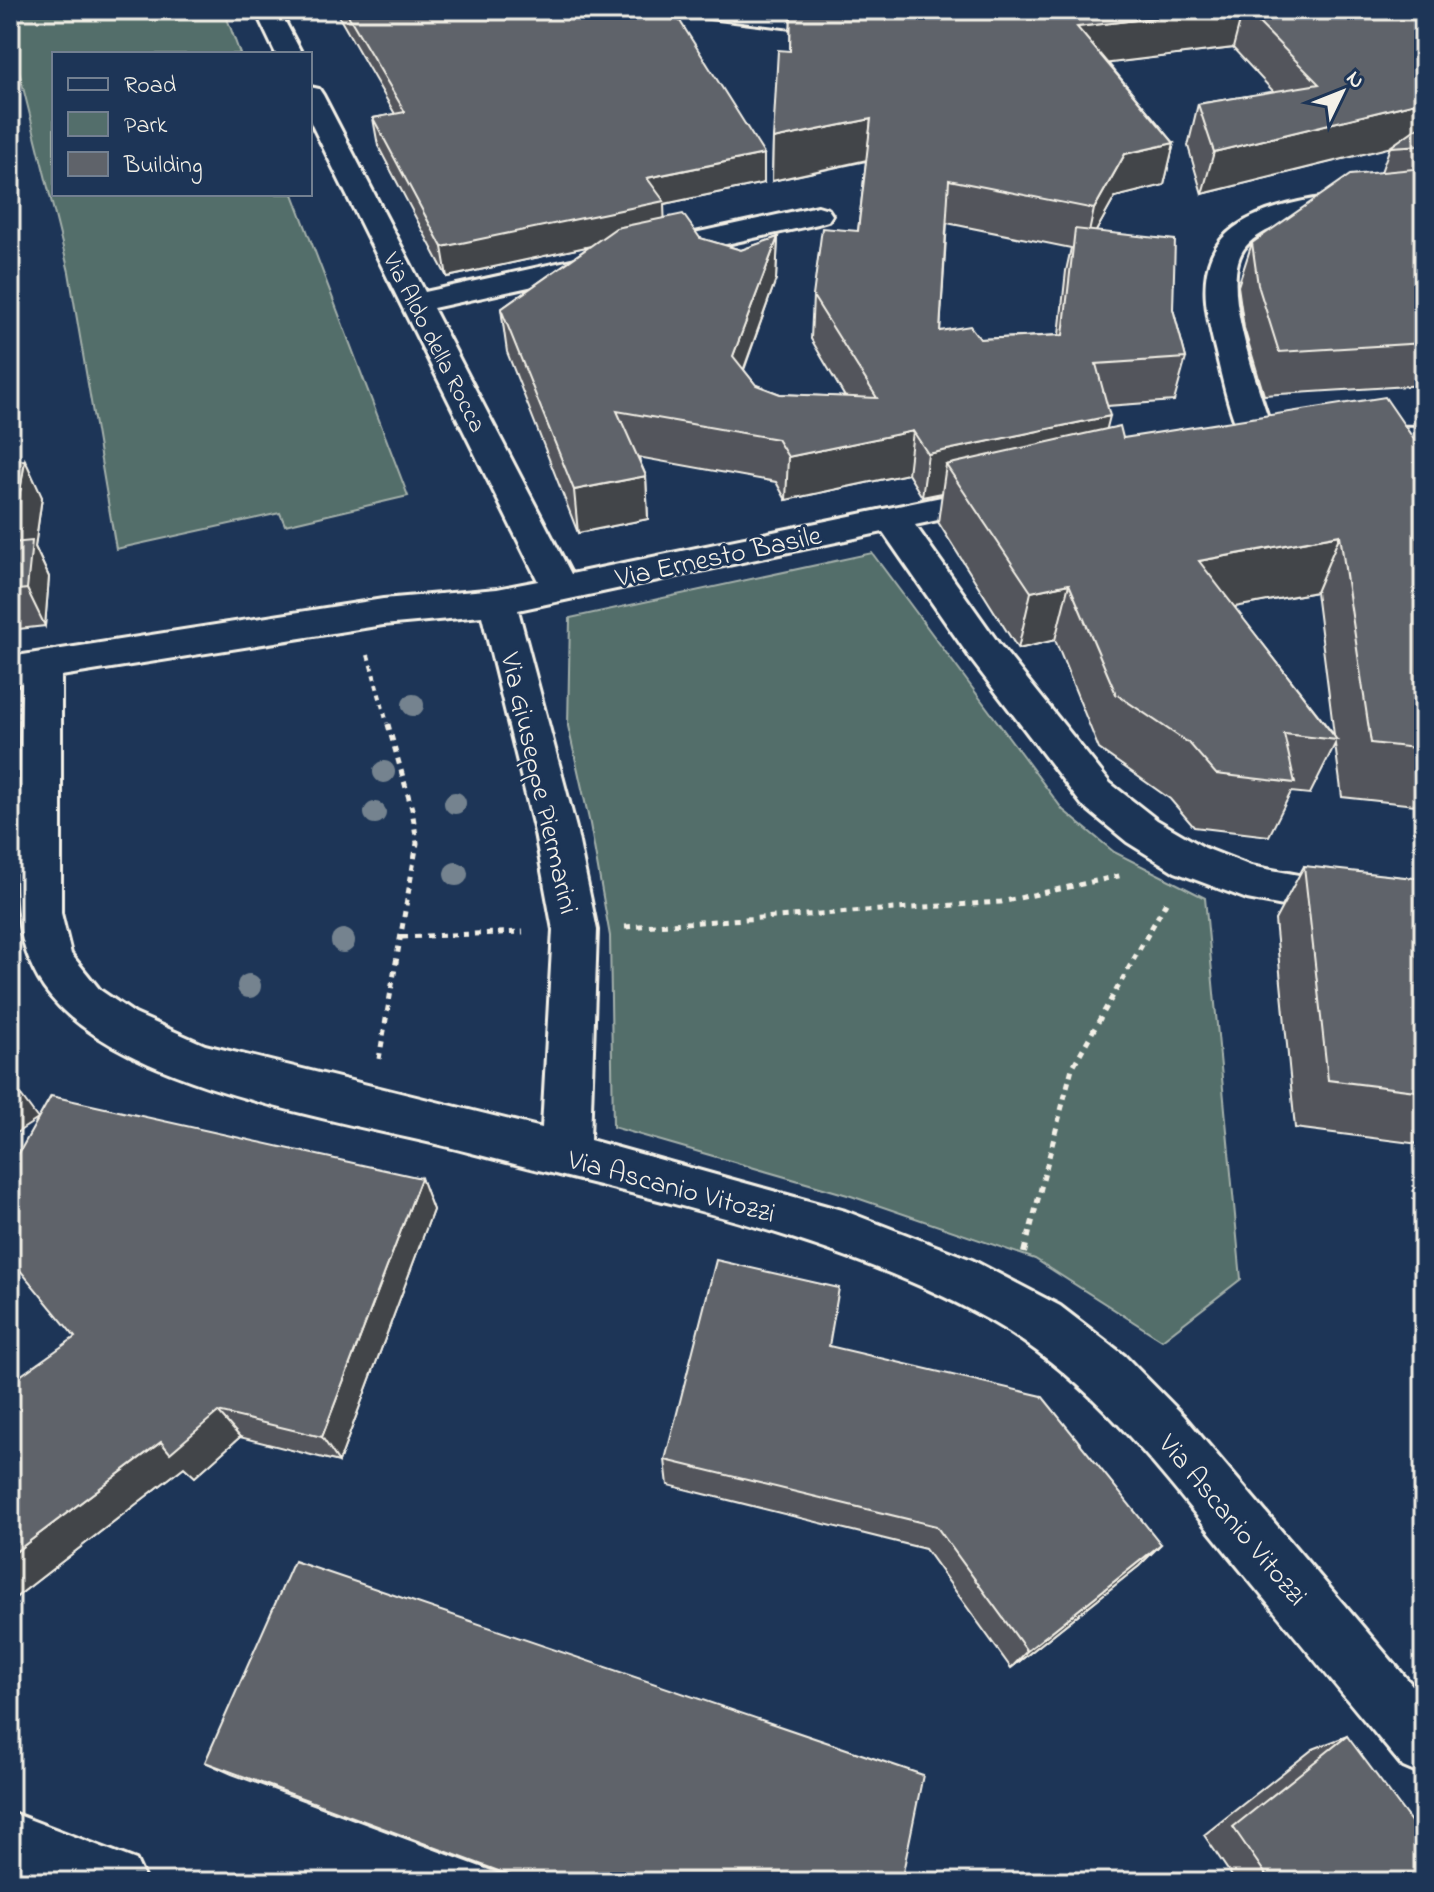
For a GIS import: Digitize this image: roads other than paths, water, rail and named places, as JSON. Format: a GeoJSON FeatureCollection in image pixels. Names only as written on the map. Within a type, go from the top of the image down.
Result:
{"type":"FeatureCollection","features":[{"type":"Feature","properties":{"kind":"street"},"geometry":{"type":"LineString","coordinates":[[267,10],[288,52]]}},
{"type":"Feature","properties":{"kind":"street"},"geometry":{"type":"LineString","coordinates":[[701,10],[816,26],[875,29]]}},
{"type":"Feature","properties":{"kind":"street","name":"Via Aldo della Rocca"},"geometry":{"type":"LineString","coordinates":[[312,99],[560,588]]}},
{"type":"Feature","properties":{"kind":"street"},"geometry":{"type":"LineString","coordinates":[[1424,197],[1274,218],[1246,230],[1232,242],[1222,269],[1221,299],[1272,438],[1424,437]]}},
{"type":"Feature","properties":{"kind":"street"},"geometry":{"type":"LineString","coordinates":[[415,303],[818,215]]}},
{"type":"Feature","properties":{"kind":"street","name":"Via Ernesto Basile"},"geometry":{"type":"LineString","coordinates":[[26,669],[197,639],[356,616],[497,602],[1026,490]]}},
{"type":"Feature","properties":{"kind":"street"},"geometry":{"type":"LineString","coordinates":[[892,519],[986,653],[1096,794],[1142,831],[1190,860],[1247,882],[1304,893],[1424,904]]}},
{"type":"Feature","properties":{"kind":"street","name":"Via Giuseppe Piermarini"},"geometry":{"type":"LineString","coordinates":[[497,602],[555,828],[575,930],[565,1156]]}},
{"type":"Feature","properties":{"kind":"street","name":"Via Ascanio Vitozzi"},"geometry":{"type":"LineString","coordinates":[[26,669],[38,907],[48,952],[59,974],[85,1002],[137,1038],[193,1061],[259,1082],[371,1106],[565,1156],[840,1232],[1010,1304],[1075,1348],[1138,1404],[1424,1746]]}},
{"type":"Feature","properties":{"kind":"street"},"geometry":{"type":"LineString","coordinates":[[10,1843],[114,1882]]}}]}
